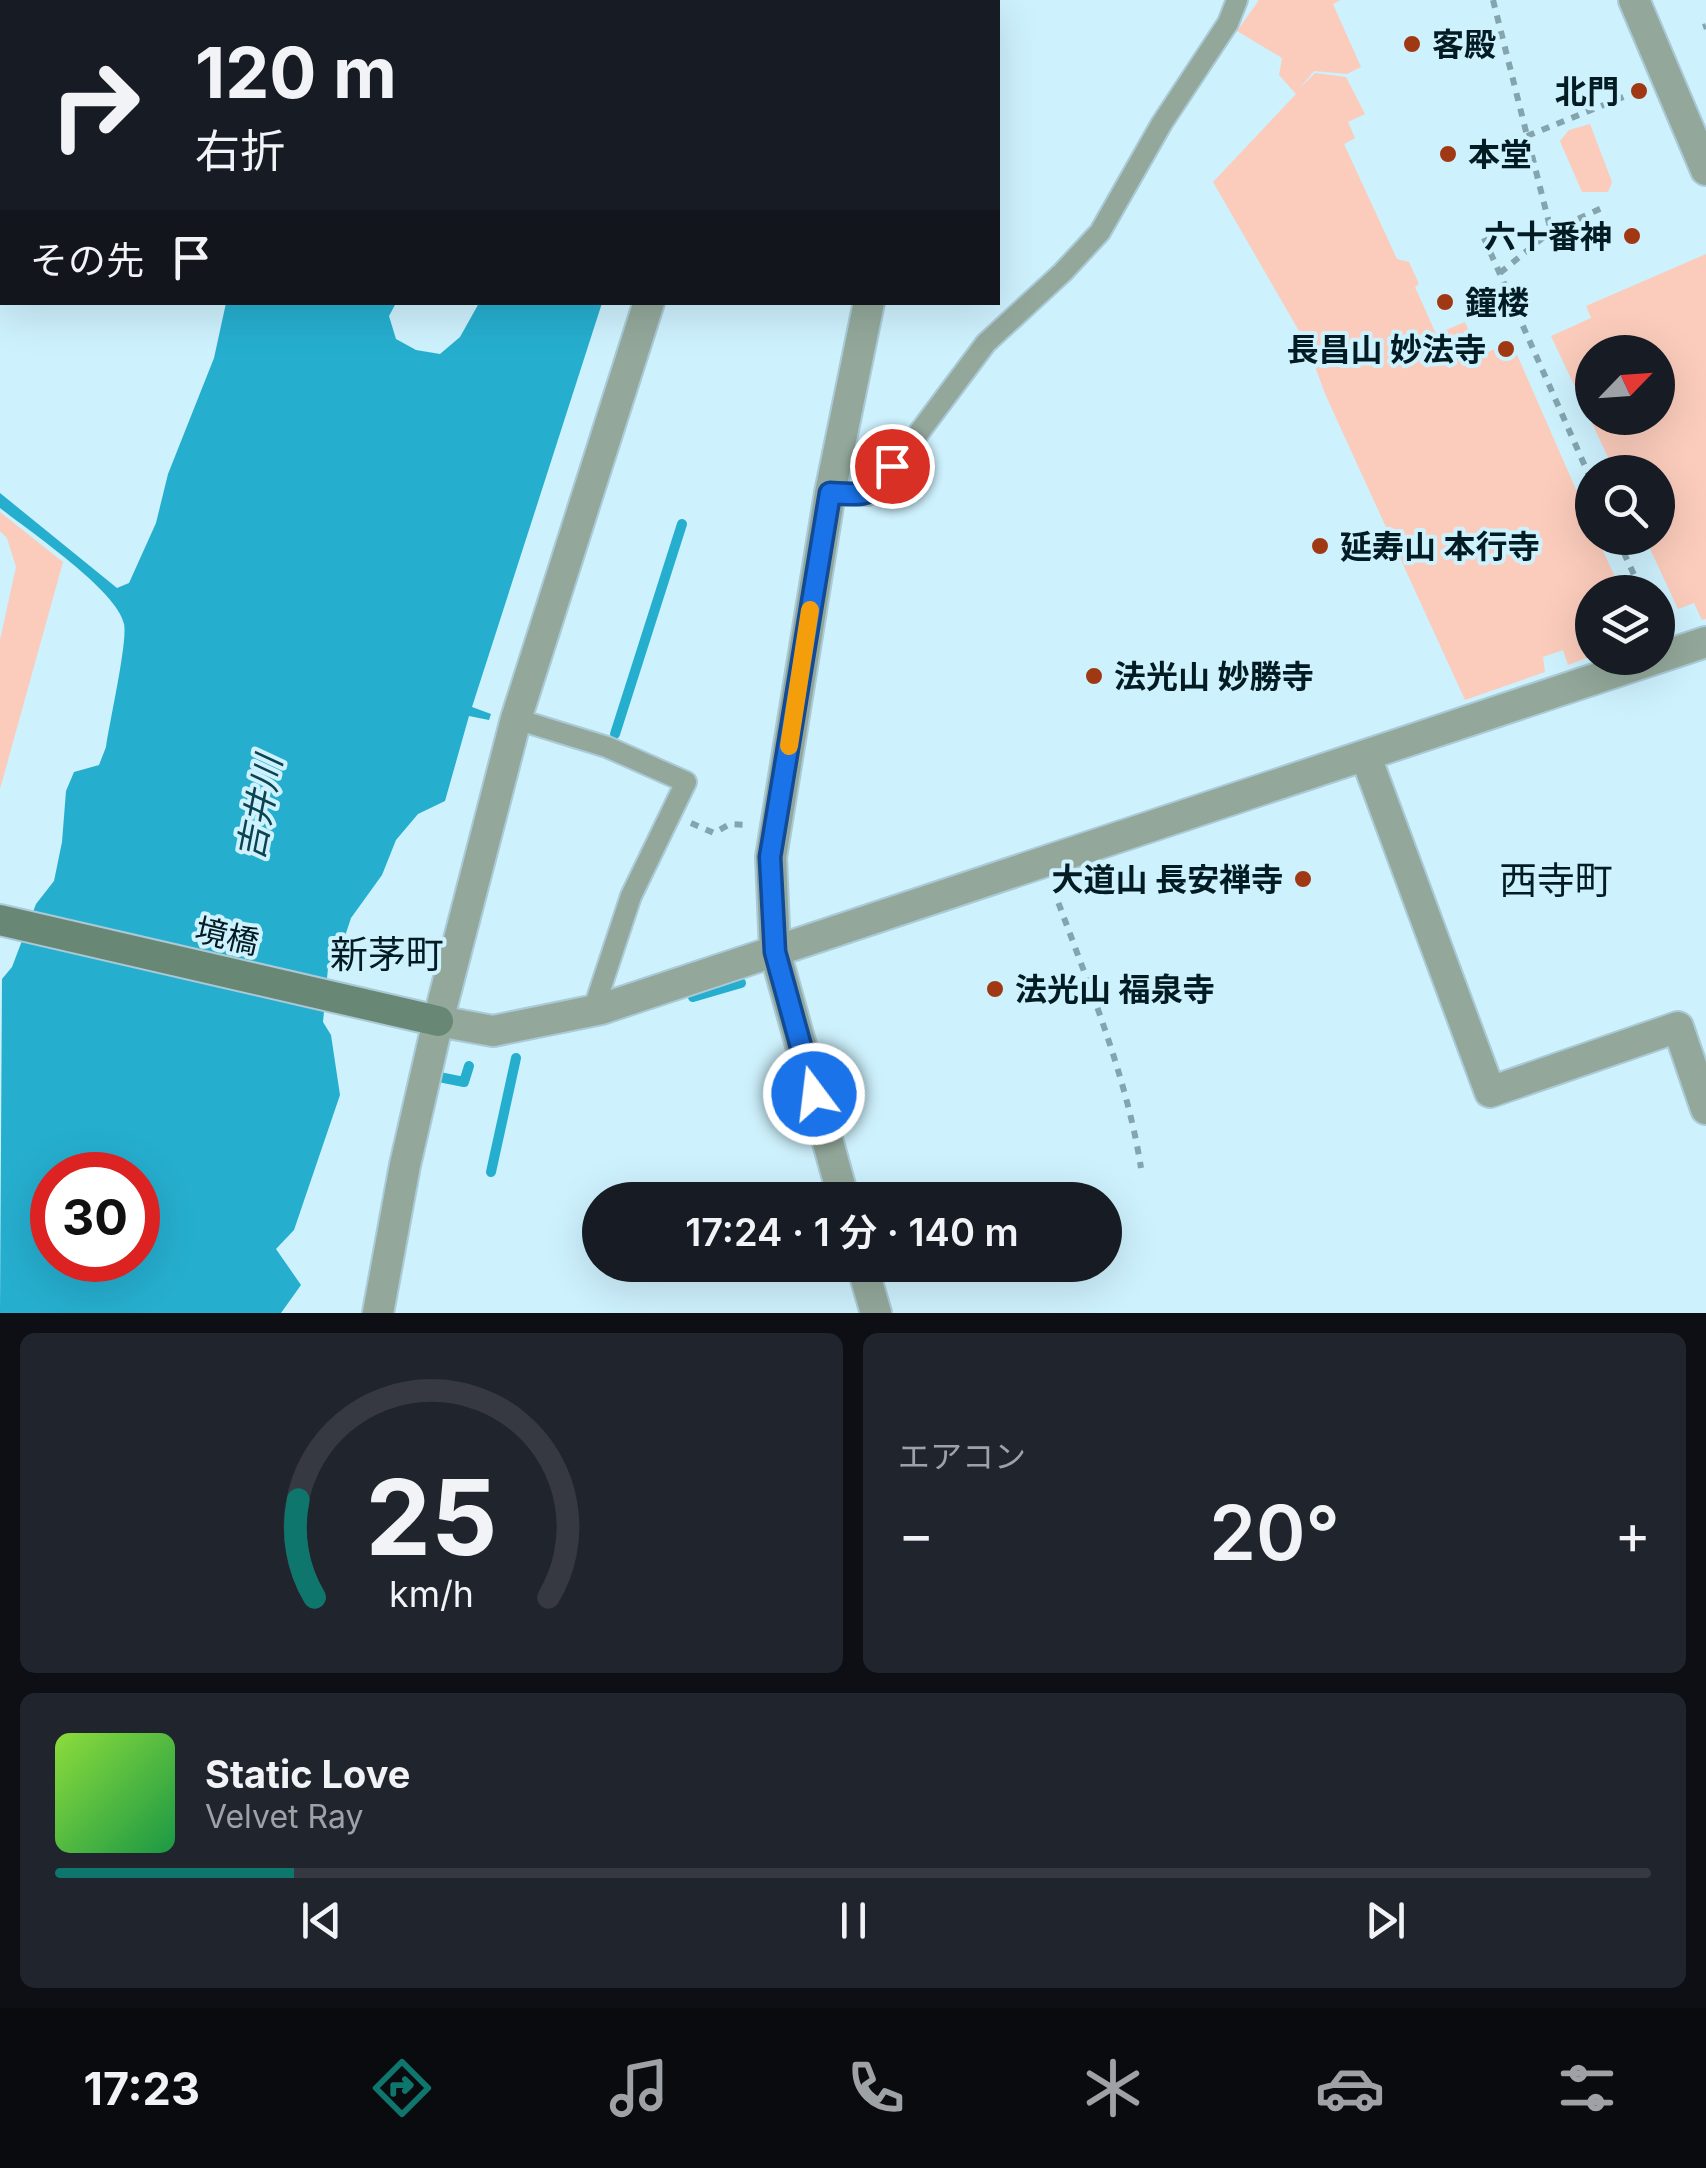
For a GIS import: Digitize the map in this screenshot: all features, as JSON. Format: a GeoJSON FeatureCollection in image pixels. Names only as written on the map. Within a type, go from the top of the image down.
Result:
{"type":"FeatureCollection","features":[{"type":"Feature","properties":{"kind":"street"},"geometry":{"type":"LineString","coordinates":[[1634,0],[1706,170]]}},
{"type":"Feature","properties":{"kind":"street"},"geometry":{"type":"LineString","coordinates":[[378,1313],[405,1165],[438,1021],[516,718],[648,305]]}},
{"type":"Feature","properties":{"kind":"street"},"geometry":{"type":"LineString","coordinates":[[839,1182],[775,952],[770,857],[830,493],[868,305]]}},
{"type":"Feature","properties":{"kind":"street"},"geometry":{"type":"LineString","coordinates":[[438,1021],[494,1031],[593,1011],[1706,642]]}},
{"type":"Feature","properties":{"kind":"street"},"geometry":{"type":"LineString","coordinates":[[1366,756],[1490,1092],[1678,1027],[1706,1109]]}},
{"type":"Feature","properties":{"kind":"street","name":"境橋"},"geometry":{"type":"LineString","coordinates":[[0,920],[438,1021]]}},
{"type":"Feature","properties":{"kind":"street"},"geometry":{"type":"LineString","coordinates":[[867,1282],[876,1313]]}},
{"type":"Feature","properties":{"kind":"lane"},"geometry":{"type":"LineString","coordinates":[[830,493],[868,495],[876,490],[986,343],[1064,272],[1100,232],[1162,123],[1228,23],[1237,0]]}},
{"type":"Feature","properties":{"kind":"lane"},"geometry":{"type":"LineString","coordinates":[[516,718],[607,747],[686,782],[632,896],[593,1011]]}},
{"type":"Feature","properties":{"kind":"path"},"geometry":{"type":"LineString","coordinates":[[1493,0],[1550,231]]}},
{"type":"Feature","properties":{"kind":"path"},"geometry":{"type":"LineString","coordinates":[[1527,136],[1633,93]]}},
{"type":"Feature","properties":{"kind":"path"},"geometry":{"type":"LineString","coordinates":[[1500,274],[1550,231],[1602,208]]}},
{"type":"Feature","properties":{"kind":"path"},"geometry":{"type":"LineString","coordinates":[[1484,238],[1580,455]]}},
{"type":"Feature","properties":{"kind":"path"},"geometry":{"type":"LineString","coordinates":[[670,814],[714,833],[730,824],[748,824],[775,832]]}},
{"type":"Feature","properties":{"kind":"path"},"geometry":{"type":"LineString","coordinates":[[1044,863],[1103,1026],[1136,1132],[1141,1168]]}},
{"type":"Feature","properties":{"kind":"shaded area"},"geometry":{"type":"Polygon","coordinates":[[[1259,0],[1341,0],[1333,4],[1361,67],[1347,74],[1314,71],[1299,89],[1315,73],[1346,77],[1365,114],[1348,122],[1355,138],[1344,144],[1397,259],[1409,262],[1419,284],[1415,287],[1436,334],[1465,322],[1480,356],[1511,341],[1575,487],[1575,555],[1605,555],[1614,575],[1575,575],[1575,662],[1568,665],[1563,650],[1543,657],[1545,672],[1465,700],[1326,396],[1306,343],[1213,182],[1296,94],[1279,75],[1282,58],[1237,31],[1259,0]]]}},
{"type":"Feature","properties":{"kind":"shaded area"},"geometry":{"type":"Polygon","coordinates":[[[1590,124],[1612,182],[1608,192],[1582,192],[1560,141],[1569,130],[1590,124]]]}},
{"type":"Feature","properties":{"kind":"shaded area"},"geometry":{"type":"Polygon","coordinates":[[[1706,254],[1706,619],[1702,620],[1694,603],[1678,609],[1675,575],[1662,575],[1653,555],[1675,555],[1675,455],[1607,455],[1598,435],[1675,435],[1675,335],[1575,335],[1575,387],[1551,336],[1591,318],[1586,306],[1706,254]]]}},
{"type":"Feature","properties":{"kind":"shaded area"},"geometry":{"type":"Polygon","coordinates":[[[0,512],[63,562],[0,789],[0,640],[16,567],[7,538],[0,531],[0,512]]]}},
{"type":"Feature","properties":{"kind":"water","name":"吉井川"},"geometry":{"type":"Polygon","coordinates":[[[226,305],[395,305],[389,316],[396,339],[416,350],[440,354],[460,337],[478,305],[601,305],[472,707],[491,714],[489,720],[469,716],[445,801],[418,814],[396,840],[382,875],[351,918],[342,945],[328,968],[323,1022],[331,1035],[340,1095],[294,1230],[276,1249],[301,1285],[281,1313],[0,1313],[2,979],[12,967],[36,904],[54,881],[66,791],[74,772],[99,765],[106,747],[124,624],[118,610],[90,579],[0,508],[0,493],[117,588],[129,583],[156,523],[168,474],[214,358],[226,305]]]}},
{"type":"Feature","properties":{"kind":"waterway"},"geometry":{"type":"LineString","coordinates":[[615,734],[682,524]]}},
{"type":"Feature","properties":{"kind":"waterway"},"geometry":{"type":"LineString","coordinates":[[693,997],[741,983]]}},
{"type":"Feature","properties":{"kind":"waterway"},"geometry":{"type":"LineString","coordinates":[[491,1172],[516,1058]]}},
{"type":"Feature","properties":{"kind":"waterway"},"geometry":{"type":"LineString","coordinates":[[439,1077],[464,1082],[469,1066]]}},
{"type":"Feature","properties":{"kind":"slow traffic"},"geometry":{"type":"LineString","coordinates":[[789,746],[810,610]]}},
{"type":"Feature","properties":{"kind":"place","name":"客殿"},"geometry":{"type":"Point","coordinates":[1412,44]}},
{"type":"Feature","properties":{"kind":"place","name":"北門"},"geometry":{"type":"Point","coordinates":[1639,91]}},
{"type":"Feature","properties":{"kind":"place","name":"本堂"},"geometry":{"type":"Point","coordinates":[1448,154]}},
{"type":"Feature","properties":{"kind":"place","name":"六十番神"},"geometry":{"type":"Point","coordinates":[1632,236]}},
{"type":"Feature","properties":{"kind":"place","name":"鐘楼"},"geometry":{"type":"Point","coordinates":[1445,302]}},
{"type":"Feature","properties":{"kind":"place","name":"長昌山 妙法寺"},"geometry":{"type":"Point","coordinates":[1506,349]}},
{"type":"Feature","properties":{"kind":"place","name":"延寿山 本行寺"},"geometry":{"type":"Point","coordinates":[1320,546]}},
{"type":"Feature","properties":{"kind":"place","name":"法光山 妙勝寺"},"geometry":{"type":"Point","coordinates":[1094,676]}},
{"type":"Feature","properties":{"kind":"place","name":"大道山 長安禅寺"},"geometry":{"type":"Point","coordinates":[1303,879]}},
{"type":"Feature","properties":{"kind":"place","name":"法光山 福泉寺"},"geometry":{"type":"Point","coordinates":[995,989]}},
{"type":"Feature","properties":{"kind":"district","name":"西寺町"},"geometry":{"type":"Point","coordinates":[1556,880]}},
{"type":"Feature","properties":{"kind":"district","name":"新茅町"},"geometry":{"type":"Point","coordinates":[387,954]}},
{"type":"Feature","properties":{"kind":"route"},"geometry":{"type":"LineString","coordinates":[[814,1094],[775,952],[770,857],[830,493],[868,495],[892,466]]}}]}
